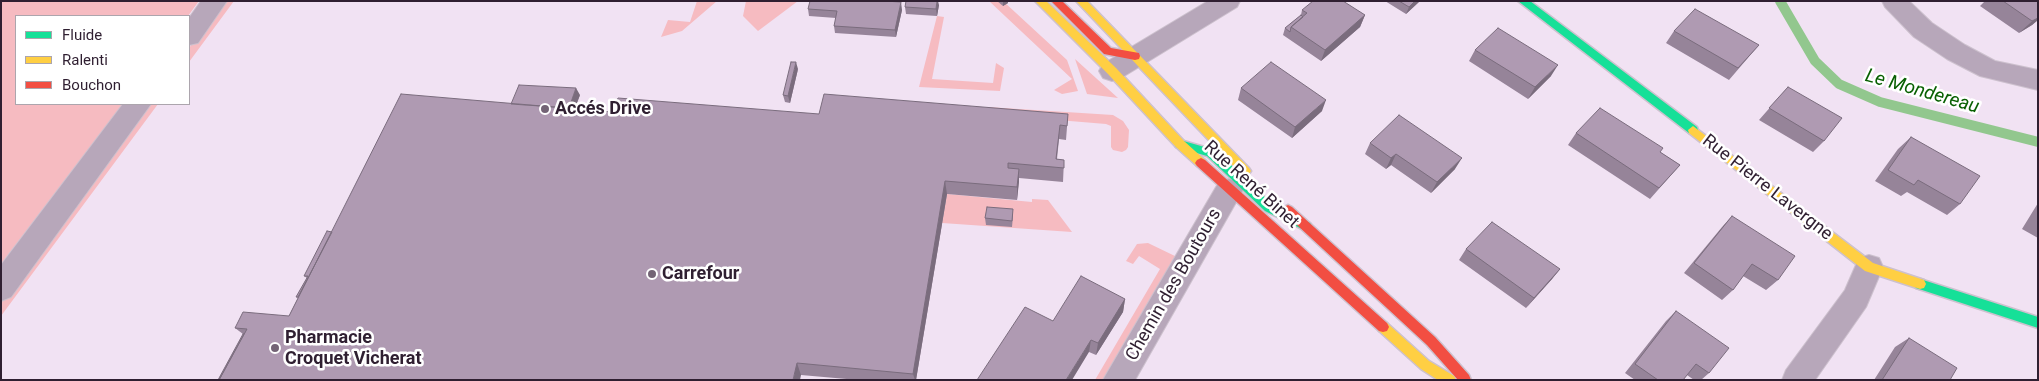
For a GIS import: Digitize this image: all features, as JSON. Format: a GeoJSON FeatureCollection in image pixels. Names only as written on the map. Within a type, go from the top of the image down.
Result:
{"type":"FeatureCollection","features":[{"type":"Feature","properties":{"kind":"street"},"geometry":{"type":"LineString","coordinates":[[190,35],[214,1]]}},
{"type":"Feature","properties":{"kind":"street","name":"Rue René Binet"},"geometry":{"type":"LineString","coordinates":[[1040,1],[1112,71],[1180,144],[1237,188],[1425,364],[1450,380]]}},
{"type":"Feature","properties":{"kind":"street"},"geometry":{"type":"LineString","coordinates":[[1056,1],[1108,51],[1135,56]]}},
{"type":"Feature","properties":{"kind":"street","name":"Rue René Binet"},"geometry":{"type":"LineString","coordinates":[[1081,1],[1244,170],[1431,341],[1466,380]]}},
{"type":"Feature","properties":{"kind":"street"},"geometry":{"type":"LineString","coordinates":[[1112,71],[1228,1]]}},
{"type":"Feature","properties":{"kind":"street","name":"Rue Pierre Lavergne"},"geometry":{"type":"LineString","coordinates":[[1523,1],[1599,57],[1869,267],[2038,323]]}},
{"type":"Feature","properties":{"kind":"street"},"geometry":{"type":"LineString","coordinates":[[1894,1],[1923,30],[1956,52],[1989,69],[2038,80]]}},
{"type":"Feature","properties":{"kind":"street"},"geometry":{"type":"LineString","coordinates":[[1054,31],[1161,134],[1180,144],[1211,152],[1237,188],[1269,208],[1306,226]]}},
{"type":"Feature","properties":{"kind":"street"},"geometry":{"type":"LineString","coordinates":[[1,288],[137,105]]}},
{"type":"Feature","properties":{"kind":"street","name":"Chemin des Boutours"},"geometry":{"type":"LineString","coordinates":[[1118,380],[1237,188]]}},
{"type":"Feature","properties":{"kind":"street"},"geometry":{"type":"LineString","coordinates":[[1797,380],[1856,298],[1869,267]]}},
{"type":"Feature","properties":{"kind":"shaded area"},"geometry":{"type":"Polygon","coordinates":[[[1,1],[199,1],[189,15],[15,15],[15,105],[122,105],[1,264],[1,1]]]}},
{"type":"Feature","properties":{"kind":"shaded area"},"geometry":{"type":"Polygon","coordinates":[[[223,1],[234,1],[190,61],[190,47],[223,1]]]}},
{"type":"Feature","properties":{"kind":"shaded area"},"geometry":{"type":"Polygon","coordinates":[[[697,1],[717,1],[682,31],[661,37],[668,20],[690,22],[697,1]]]}},
{"type":"Feature","properties":{"kind":"shaded area"},"geometry":{"type":"Polygon","coordinates":[[[746,1],[798,1],[758,31],[743,16],[746,1]]]}},
{"type":"Feature","properties":{"kind":"shaded area"},"geometry":{"type":"Polygon","coordinates":[[[989,1],[1003,1],[1067,60],[1078,91],[1062,94],[1054,90],[1072,79],[989,1]]]}},
{"type":"Feature","properties":{"kind":"shaded area"},"geometry":{"type":"Polygon","coordinates":[[[937,16],[944,17],[932,79],[993,83],[996,63],[1004,68],[1000,91],[919,87],[937,16]]]}},
{"type":"Feature","properties":{"kind":"shaded area"},"geometry":{"type":"Polygon","coordinates":[[[1075,59],[1118,98],[1087,94],[1075,59]]]}},
{"type":"Feature","properties":{"kind":"shaded area"},"geometry":{"type":"Polygon","coordinates":[[[146,105],[157,105],[1,316],[1,301],[146,105]]]}},
{"type":"Feature","properties":{"kind":"shaded area"},"geometry":{"type":"Polygon","coordinates":[[[987,107],[1113,115],[1123,121],[1129,130],[1128,147],[1122,152],[1113,150],[1111,147],[1111,126],[1106,124],[985,114],[987,107]]]}},
{"type":"Feature","properties":{"kind":"shaded area"},"geometry":{"type":"Polygon","coordinates":[[[947,194],[1032,202],[1032,199],[1048,200],[1072,232],[942,223],[947,194]]]}},
{"type":"Feature","properties":{"kind":"shaded area"},"geometry":{"type":"Polygon","coordinates":[[[1148,243],[1177,257],[1105,380],[1095,380],[1160,269],[1139,256],[1133,264],[1126,261],[1137,244],[1148,243]]]}},
{"type":"Feature","properties":{"kind":"building"},"geometry":{"type":"Polygon","coordinates":[[[810,1],[901,2],[895,30],[834,26],[837,11],[808,9],[810,1]]]}},
{"type":"Feature","properties":{"kind":"building"},"geometry":{"type":"Polygon","coordinates":[[[906,1],[937,1],[936,9],[905,7],[906,1]]]}},
{"type":"Feature","properties":{"kind":"building"},"geometry":{"type":"Polygon","coordinates":[[[1313,1],[1343,1],[1365,15],[1325,50],[1291,27],[1307,13],[1302,10],[1313,1]]]}},
{"type":"Feature","properties":{"kind":"building"},"geometry":{"type":"Polygon","coordinates":[[[1399,1],[1415,1],[1409,7],[1399,1]]]}},
{"type":"Feature","properties":{"kind":"building"},"geometry":{"type":"Polygon","coordinates":[[[2003,1],[2038,1],[2038,18],[2032,21],[2003,1]]]}},
{"type":"Feature","properties":{"kind":"building"},"geometry":{"type":"Polygon","coordinates":[[[1695,9],[1759,45],[1738,68],[1674,31],[1695,9]]]}},
{"type":"Feature","properties":{"kind":"building"},"geometry":{"type":"Polygon","coordinates":[[[1301,15],[1303,17],[1291,27],[1290,32],[1285,28],[1301,15]]]}},
{"type":"Feature","properties":{"kind":"building"},"geometry":{"type":"Polygon","coordinates":[[[1498,28],[1558,65],[1535,87],[1475,50],[1498,28]]]}},
{"type":"Feature","properties":{"kind":"building"},"geometry":{"type":"Polygon","coordinates":[[[791,62],[796,62],[788,96],[783,95],[791,62]]]}},
{"type":"Feature","properties":{"kind":"building"},"geometry":{"type":"Polygon","coordinates":[[[1271,62],[1326,100],[1295,127],[1241,88],[1271,62]]]}},
{"type":"Feature","properties":{"kind":"building"},"geometry":{"type":"Polygon","coordinates":[[[519,85],[576,88],[569,108],[511,104],[519,85]]]}},
{"type":"Feature","properties":{"kind":"building"},"geometry":{"type":"Polygon","coordinates":[[[1788,87],[1842,118],[1824,141],[1769,108],[1788,87]]]}},
{"type":"Feature","properties":{"kind":"building","name":"Carrefour"},"geometry":{"type":"Polygon","coordinates":[[[401,94],[612,112],[618,98],[819,114],[824,94],[1068,114],[1067,126],[1060,125],[1056,159],[1064,160],[1064,168],[1008,163],[1008,168],[1019,169],[1017,187],[945,181],[913,374],[797,363],[793,380],[219,380],[247,329],[235,328],[243,312],[289,316],[401,94]]]}},
{"type":"Feature","properties":{"kind":"building"},"geometry":{"type":"Polygon","coordinates":[[[1600,108],[1663,148],[1660,152],[1680,165],[1659,188],[1576,133],[1600,108]]]}},
{"type":"Feature","properties":{"kind":"building"},"geometry":{"type":"Polygon","coordinates":[[[1399,115],[1462,158],[1437,182],[1396,154],[1391,158],[1370,143],[1399,115]]]}},
{"type":"Feature","properties":{"kind":"building"},"geometry":{"type":"Polygon","coordinates":[[[1911,137],[1980,176],[1960,204],[1918,180],[1914,185],[1888,170],[1911,137]]]}},
{"type":"Feature","properties":{"kind":"building"},"geometry":{"type":"Polygon","coordinates":[[[987,207],[1013,209],[1012,221],[985,218],[987,207]]]}},
{"type":"Feature","properties":{"kind":"building"},"geometry":{"type":"Polygon","coordinates":[[[1732,216],[1795,256],[1778,280],[1752,264],[1733,290],[1694,263],[1732,216]]]}},
{"type":"Feature","properties":{"kind":"building"},"geometry":{"type":"Polygon","coordinates":[[[1492,222],[1560,269],[1534,298],[1466,249],[1492,222]]]}},
{"type":"Feature","properties":{"kind":"building"},"geometry":{"type":"Polygon","coordinates":[[[327,231],[332,232],[298,297],[296,297],[308,276],[304,276],[327,231]]]}},
{"type":"Feature","properties":{"kind":"building"},"geometry":{"type":"Polygon","coordinates":[[[1081,276],[1125,299],[1098,343],[1091,340],[1066,380],[977,380],[1025,307],[1053,321],[1081,276]]]}},
{"type":"Feature","properties":{"kind":"building"},"geometry":{"type":"Polygon","coordinates":[[[1676,311],[1729,348],[1709,373],[1696,364],[1683,380],[1658,380],[1635,364],[1676,311]]]}},
{"type":"Feature","properties":{"kind":"building"},"geometry":{"type":"Polygon","coordinates":[[[243,334],[244,334],[218,380],[243,334]]]}},
{"type":"Feature","properties":{"kind":"building"},"geometry":{"type":"Polygon","coordinates":[[[1909,338],[1957,368],[1950,380],[1882,380],[1909,338]]]}},
{"type":"Feature","properties":{"kind":"waterway","name":"Le Mondereau"},"geometry":{"type":"LineString","coordinates":[[1780,1],[1815,61],[1839,84],[1880,102],[2038,142]]}},
{"type":"Feature","properties":{"kind":"traffic: fast"},"geometry":{"type":"LineString","coordinates":[[1523,1],[1693,130]]}},
{"type":"Feature","properties":{"kind":"traffic: fast"},"geometry":{"type":"LineString","coordinates":[[1180,144],[1211,153],[1269,208],[1306,226]]}},
{"type":"Feature","properties":{"kind":"traffic: fast"},"geometry":{"type":"LineString","coordinates":[[1920,284],[2038,323]]}},
{"type":"Feature","properties":{"kind":"traffic: slow"},"geometry":{"type":"LineString","coordinates":[[1040,1],[1112,71],[1180,144],[1201,163]]}},
{"type":"Feature","properties":{"kind":"traffic: slow"},"geometry":{"type":"LineString","coordinates":[[1081,1],[1245,171]]}},
{"type":"Feature","properties":{"kind":"traffic: slow"},"geometry":{"type":"LineString","coordinates":[[1693,130],[1869,267],[1920,284]]}},
{"type":"Feature","properties":{"kind":"traffic: slow"},"geometry":{"type":"LineString","coordinates":[[1383,327],[1425,365],[1450,380]]}},
{"type":"Feature","properties":{"kind":"traffic: jam"},"geometry":{"type":"LineString","coordinates":[[1056,1],[1108,51],[1135,56]]}},
{"type":"Feature","properties":{"kind":"traffic: jam"},"geometry":{"type":"LineString","coordinates":[[1201,163],[1383,327]]}},
{"type":"Feature","properties":{"kind":"traffic: jam"},"geometry":{"type":"LineString","coordinates":[[1288,210],[1431,341],[1465,379]]}},
{"type":"Feature","properties":{"kind":"place","name":"Accés Drive"},"geometry":{"type":"Point","coordinates":[545,109]}},
{"type":"Feature","properties":{"kind":"place","name":"Carrefour"},"geometry":{"type":"Point","coordinates":[652,274]}},
{"type":"Feature","properties":{"kind":"place","name":"Pharmacie Croquet Vicherat"},"geometry":{"type":"Point","coordinates":[275,348]}}]}
